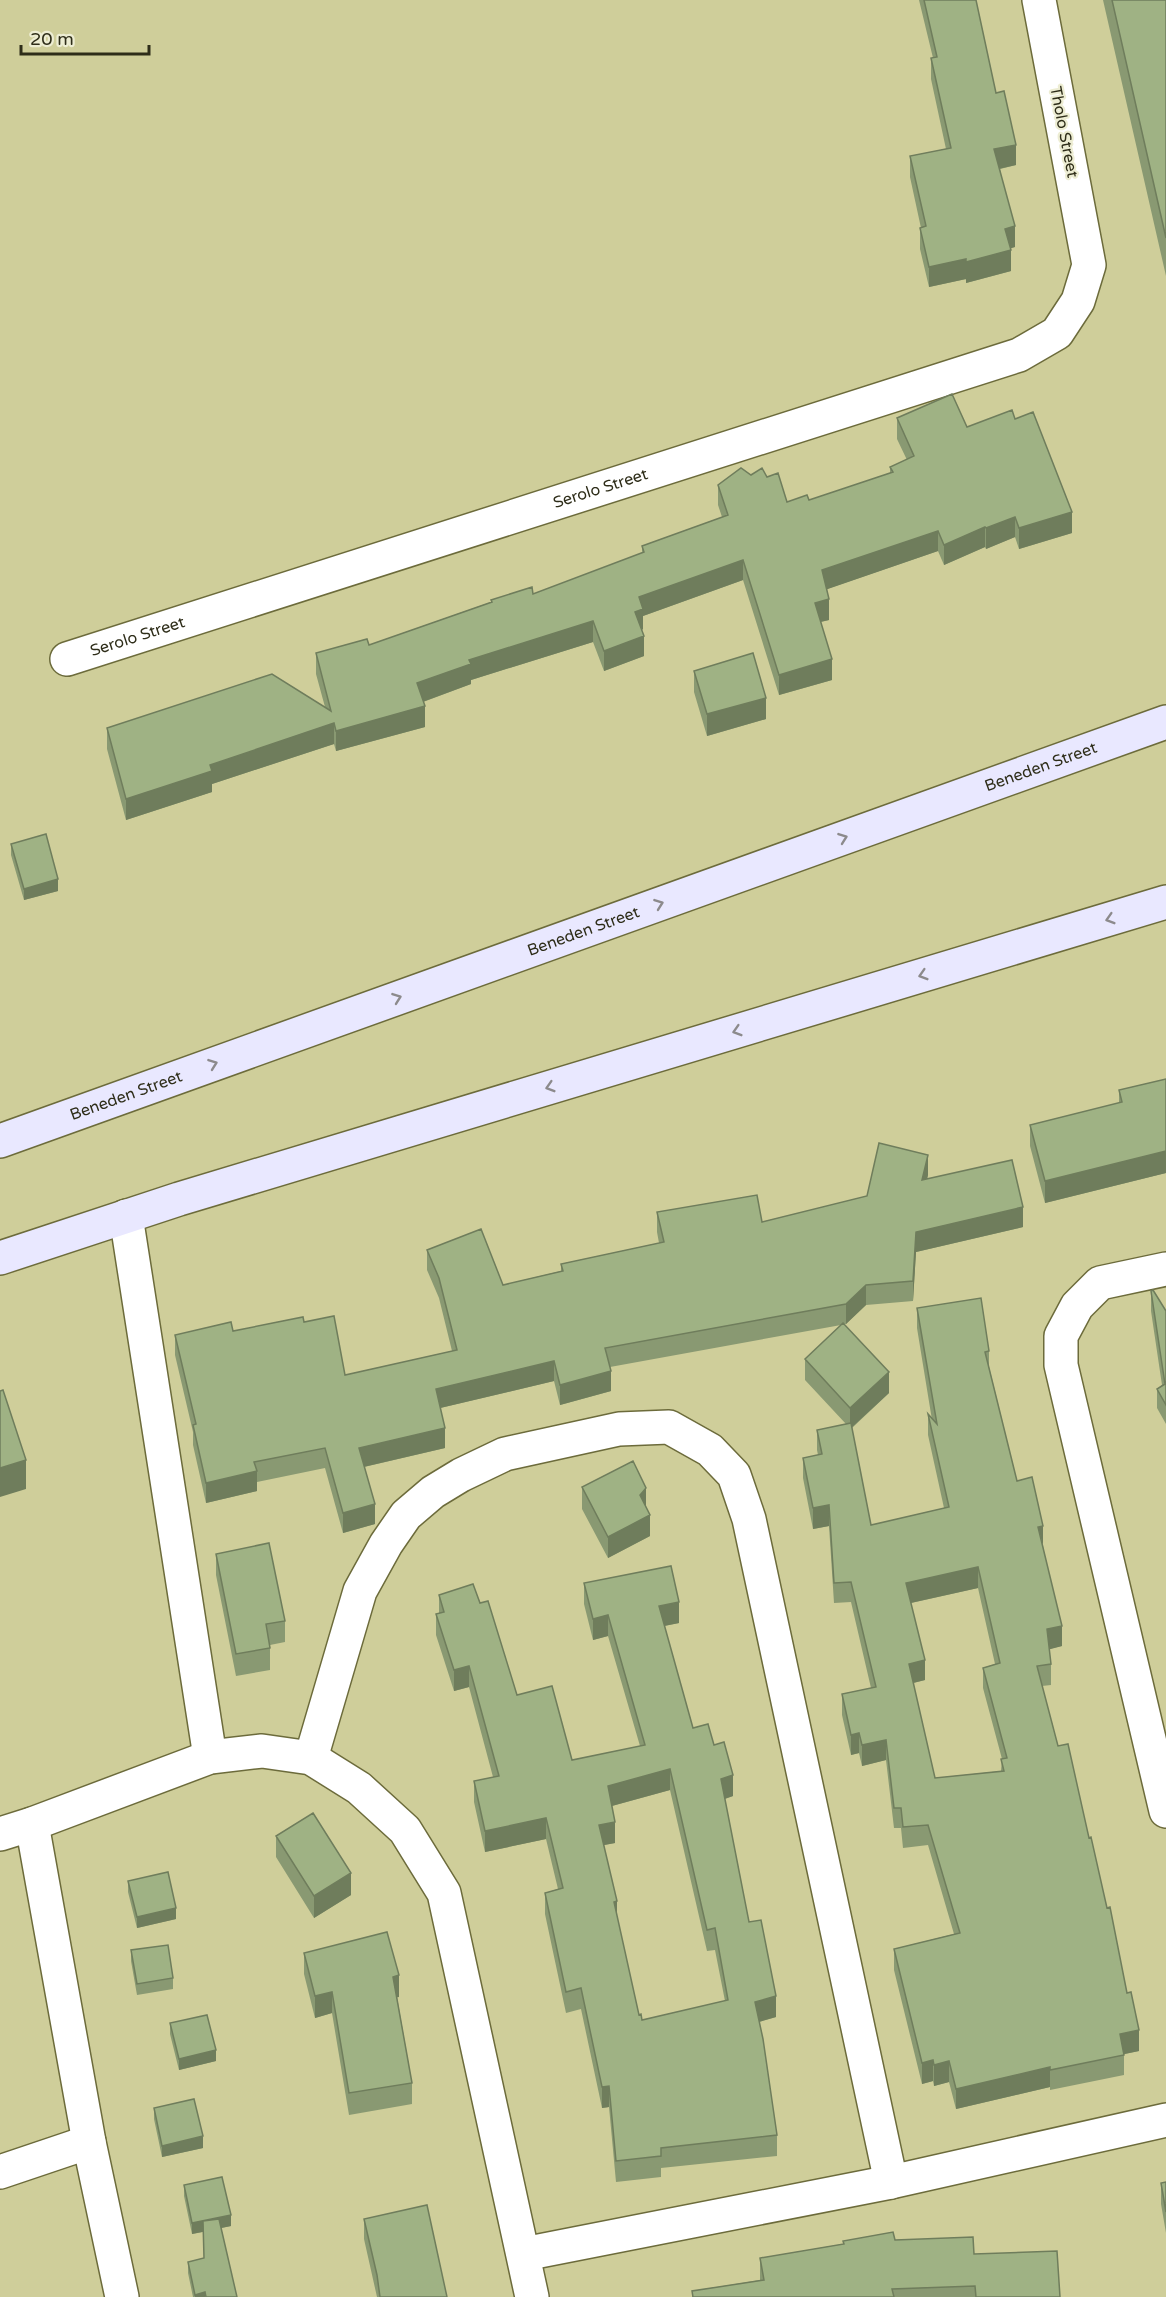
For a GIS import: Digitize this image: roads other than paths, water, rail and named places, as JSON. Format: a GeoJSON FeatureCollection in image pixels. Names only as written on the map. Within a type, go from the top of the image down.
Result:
{"type":"FeatureCollection","features":[{"type":"Feature","properties":{"kind":"main road","name":"Beneden Street"},"geometry":{"type":"LineString","coordinates":[[0,1141],[1166,723]]}},
{"type":"Feature","properties":{"kind":"main road"},"geometry":{"type":"LineString","coordinates":[[0,1258],[126,1216],[1166,902]]}},
{"type":"Feature","properties":{"kind":"street","name":"Tholo Street"},"geometry":{"type":"LineString","coordinates":[[1039,0],[1089,264]]}},
{"type":"Feature","properties":{"kind":"street","name":"Serolo Street"},"geometry":{"type":"LineString","coordinates":[[67,659],[1019,355],[1057,333],[1078,301],[1089,264]]}},
{"type":"Feature","properties":{"kind":"street"},"geometry":{"type":"LineString","coordinates":[[126,1216],[210,1757]]}},
{"type":"Feature","properties":{"kind":"street"},"geometry":{"type":"LineString","coordinates":[[1166,1269],[1100,1283],[1077,1306],[1061,1336],[1064,1376],[1166,1811]]}},
{"type":"Feature","properties":{"kind":"street"},"geometry":{"type":"LineString","coordinates":[[311,1758],[360,1591],[386,1544],[406,1515],[433,1492],[460,1475],[505,1454],[619,1429],[669,1427],[711,1450],[734,1475],[749,1520],[891,2182]]}},
{"type":"Feature","properties":{"kind":"street"},"geometry":{"type":"LineString","coordinates":[[0,1834],[210,1757],[262,1751],[311,1758],[359,1788],[405,1830],[444,1893],[532,2297]]}},
{"type":"Feature","properties":{"kind":"street"},"geometry":{"type":"LineString","coordinates":[[32,1824],[89,2142],[122,2297]]}},
{"type":"Feature","properties":{"kind":"street"},"geometry":{"type":"LineString","coordinates":[[524,2254],[891,2182],[1166,2120]]}},
{"type":"Feature","properties":{"kind":"street"},"geometry":{"type":"LineString","coordinates":[[0,2172],[89,2142]]}}]}
